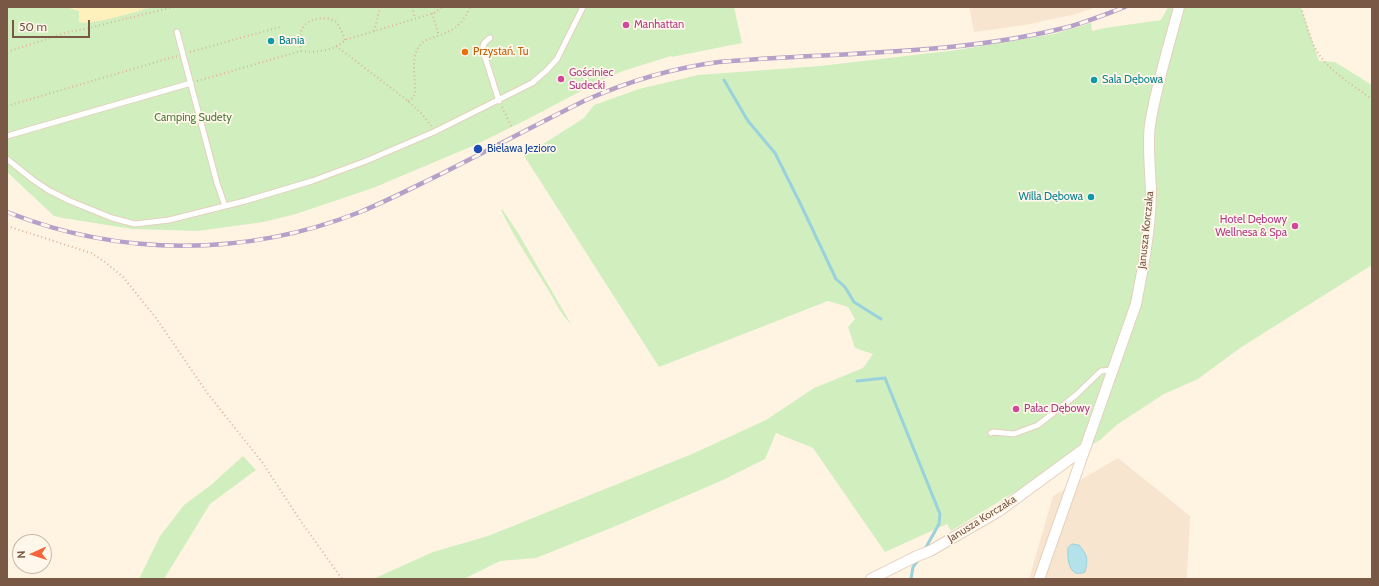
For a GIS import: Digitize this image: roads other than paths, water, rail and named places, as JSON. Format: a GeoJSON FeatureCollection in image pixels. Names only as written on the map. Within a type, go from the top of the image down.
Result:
{"type":"FeatureCollection","features":[{"type":"Feature","properties":{"kind":"street","name":"Janusza Korczaka"},"geometry":{"type":"LineString","coordinates":[[1039,579],[1136,304],[1144,266],[1151,198],[1150,126],[1156,95],[1179,7]]}},
{"type":"Feature","properties":{"kind":"street","name":"Janusza Korczaka"},"geometry":{"type":"LineString","coordinates":[[872,579],[930,551],[999,511],[1085,448]]}},
{"type":"Feature","properties":{"kind":"street"},"geometry":{"type":"LineString","coordinates":[[1057,469],[1077,471]]}},
{"type":"Feature","properties":{"kind":"lane"},"geometry":{"type":"LineString","coordinates":[[7,159],[48,190],[76,204],[112,218],[135,224],[168,220],[225,206],[281,191],[345,169],[434,132],[532,83],[557,59],[583,7]]}},
{"type":"Feature","properties":{"kind":"lane"},"geometry":{"type":"LineString","coordinates":[[177,32],[217,182],[225,206]]}},
{"type":"Feature","properties":{"kind":"lane"},"geometry":{"type":"LineString","coordinates":[[490,38],[482,47],[499,100]]}},
{"type":"Feature","properties":{"kind":"lane"},"geometry":{"type":"LineString","coordinates":[[7,136],[191,83]]}},
{"type":"Feature","properties":{"kind":"lane"},"geometry":{"type":"LineString","coordinates":[[991,433],[1014,434],[1038,425],[1076,395],[1101,371],[1114,369]]}},
{"type":"Feature","properties":{"kind":"water"},"geometry":{"type":"Polygon","coordinates":[[[1072,544],[1079,545],[1086,555],[1087,564],[1085,572],[1075,573],[1070,567],[1068,548],[1072,544]]]}},
{"type":"Feature","properties":{"kind":"waterway"},"geometry":{"type":"LineString","coordinates":[[724,80],[748,121],[775,153],[836,279],[845,287],[854,302],[881,319]]}},
{"type":"Feature","properties":{"kind":"waterway"},"geometry":{"type":"LineString","coordinates":[[857,381],[885,378],[940,514],[939,524],[925,549]]}},
{"type":"Feature","properties":{"kind":"waterway"},"geometry":{"type":"LineString","coordinates":[[911,579],[913,567],[919,559]]}},
{"type":"Feature","properties":{"kind":"railway"},"geometry":{"type":"LineString","coordinates":[[7,212],[50,227],[94,237],[138,244],[183,246],[228,244],[273,237],[317,227],[370,208],[441,174],[586,100],[651,76],[719,62],[894,52],[982,43],[1068,27],[1125,7]]}},
{"type":"Feature","properties":{"kind":"place","name":"Manhattan"},"geometry":{"type":"Point","coordinates":[626,25]}},
{"type":"Feature","properties":{"kind":"place","name":"Bania"},"geometry":{"type":"Point","coordinates":[271,41]}},
{"type":"Feature","properties":{"kind":"place","name":"Przystań. Tu"},"geometry":{"type":"Point","coordinates":[465,52]}},
{"type":"Feature","properties":{"kind":"place","name":"Gościniec Sudecki"},"geometry":{"type":"Point","coordinates":[561,79]}},
{"type":"Feature","properties":{"kind":"place","name":"Sala Dębowa"},"geometry":{"type":"Point","coordinates":[1094,80]}},
{"type":"Feature","properties":{"kind":"place","name":"Bielawa Jezioro"},"geometry":{"type":"Point","coordinates":[478,149]}},
{"type":"Feature","properties":{"kind":"place","name":"Willa Dębowa"},"geometry":{"type":"Point","coordinates":[1091,197]}},
{"type":"Feature","properties":{"kind":"place","name":"Hotel Dębowy Wellnesa & Spa"},"geometry":{"type":"Point","coordinates":[1295,226]}},
{"type":"Feature","properties":{"kind":"place","name":"Pałac Dębowy"},"geometry":{"type":"Point","coordinates":[1016,409]}},
{"type":"Feature","properties":{"kind":"park label","name":"Camping Sudety"},"geometry":{"type":"Point","coordinates":[193,118]}}]}
